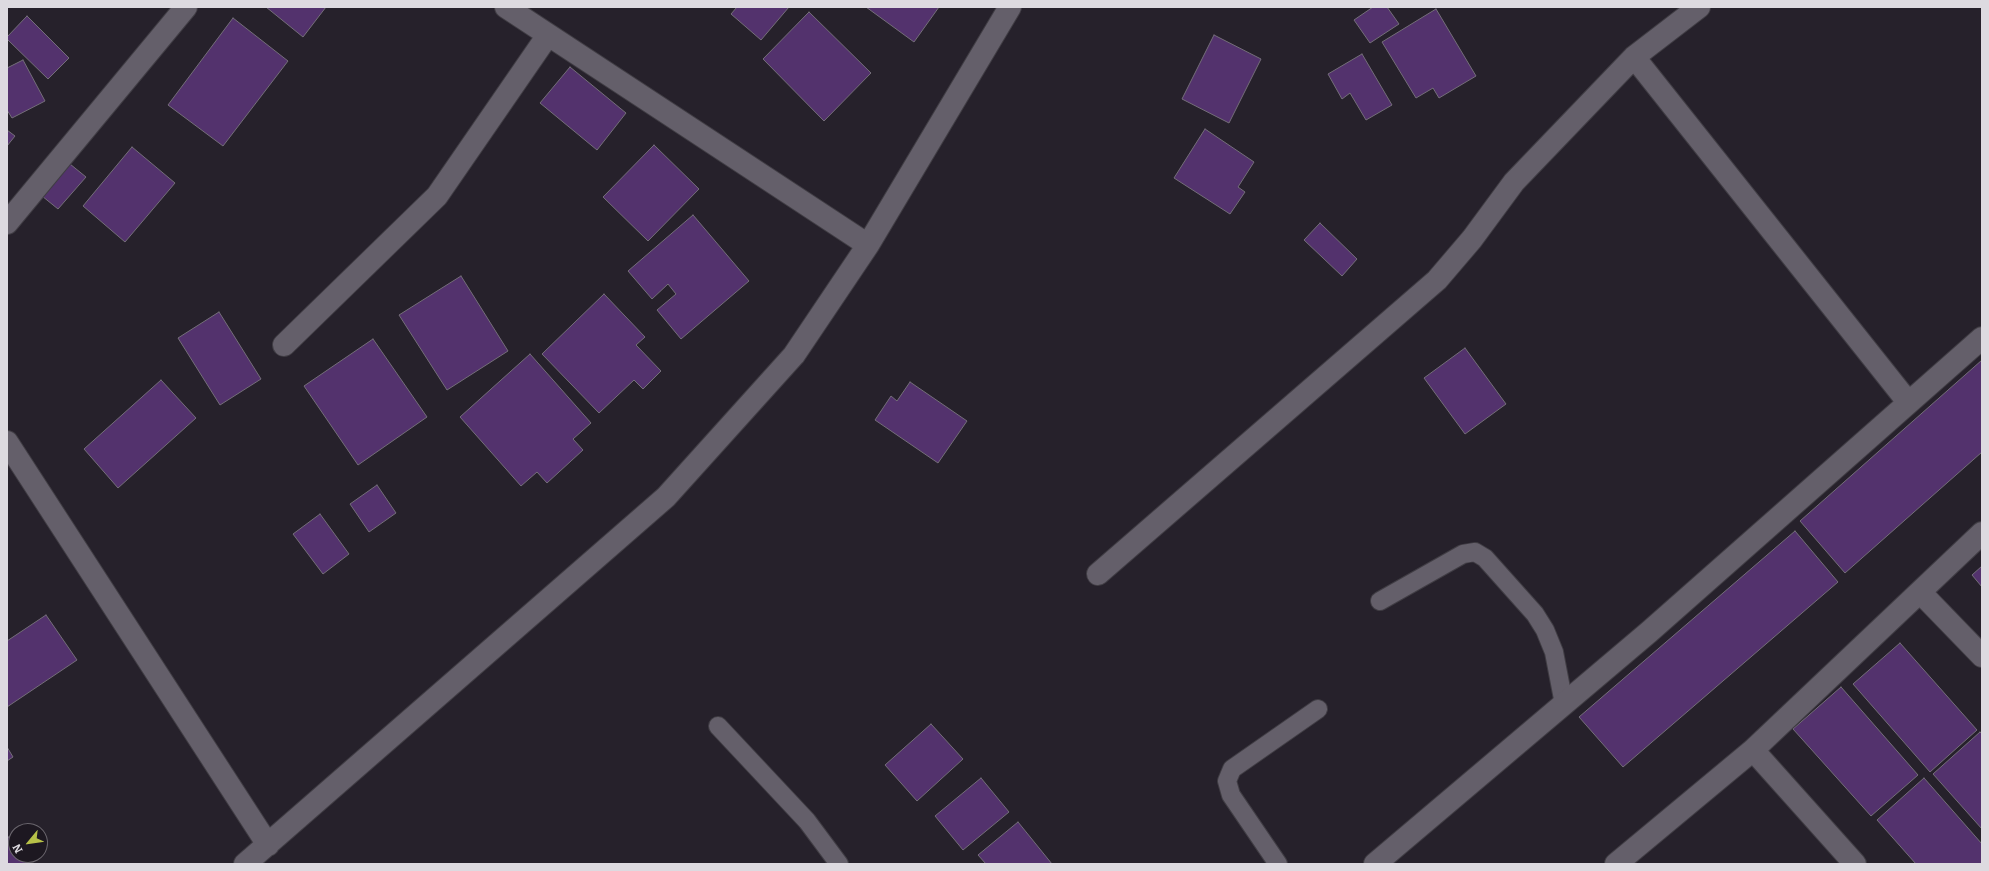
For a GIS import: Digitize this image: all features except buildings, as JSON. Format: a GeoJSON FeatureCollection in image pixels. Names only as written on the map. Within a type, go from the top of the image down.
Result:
{"type":"FeatureCollection","features":[{"type":"Feature","properties":{"kind":"street"},"geometry":{"type":"LineString","coordinates":[[7,223],[186,7]]}},
{"type":"Feature","properties":{"kind":"street"},"geometry":{"type":"LineString","coordinates":[[506,7],[868,245]]}},
{"type":"Feature","properties":{"kind":"street"},"geometry":{"type":"LineString","coordinates":[[245,864],[666,497],[794,355],[868,245],[1010,7]]}},
{"type":"Feature","properties":{"kind":"street"},"geometry":{"type":"LineString","coordinates":[[1098,574],[1437,280],[1472,239],[1514,182],[1634,57],[1699,7]]}},
{"type":"Feature","properties":{"kind":"street"},"geometry":{"type":"LineString","coordinates":[[284,345],[437,196],[548,35]]}},
{"type":"Feature","properties":{"kind":"street"},"geometry":{"type":"LineString","coordinates":[[1634,57],[1908,402]]}},
{"type":"Feature","properties":{"kind":"street"},"geometry":{"type":"LineString","coordinates":[[1375,864],[1649,632],[1982,338]]}},
{"type":"Feature","properties":{"kind":"street"},"geometry":{"type":"LineString","coordinates":[[7,442],[268,845]]}},
{"type":"Feature","properties":{"kind":"street"},"geometry":{"type":"LineString","coordinates":[[1616,864],[1753,750],[1982,533]]}},
{"type":"Feature","properties":{"kind":"street"},"geometry":{"type":"LineString","coordinates":[[1920,592],[1982,656]]}},
{"type":"Feature","properties":{"kind":"street"},"geometry":{"type":"LineString","coordinates":[[1753,750],[1855,864]]}},
{"type":"Feature","properties":{"kind":"lane"},"geometry":{"type":"LineString","coordinates":[[1380,601],[1463,554],[1474,552],[1485,558],[1535,614],[1545,630],[1554,652],[1564,704]]}},
{"type":"Feature","properties":{"kind":"lane"},"geometry":{"type":"LineString","coordinates":[[1278,864],[1230,795],[1226,781],[1232,769],[1318,709]]}},
{"type":"Feature","properties":{"kind":"lane"},"geometry":{"type":"LineString","coordinates":[[718,726],[806,821],[839,864]]}}]}
